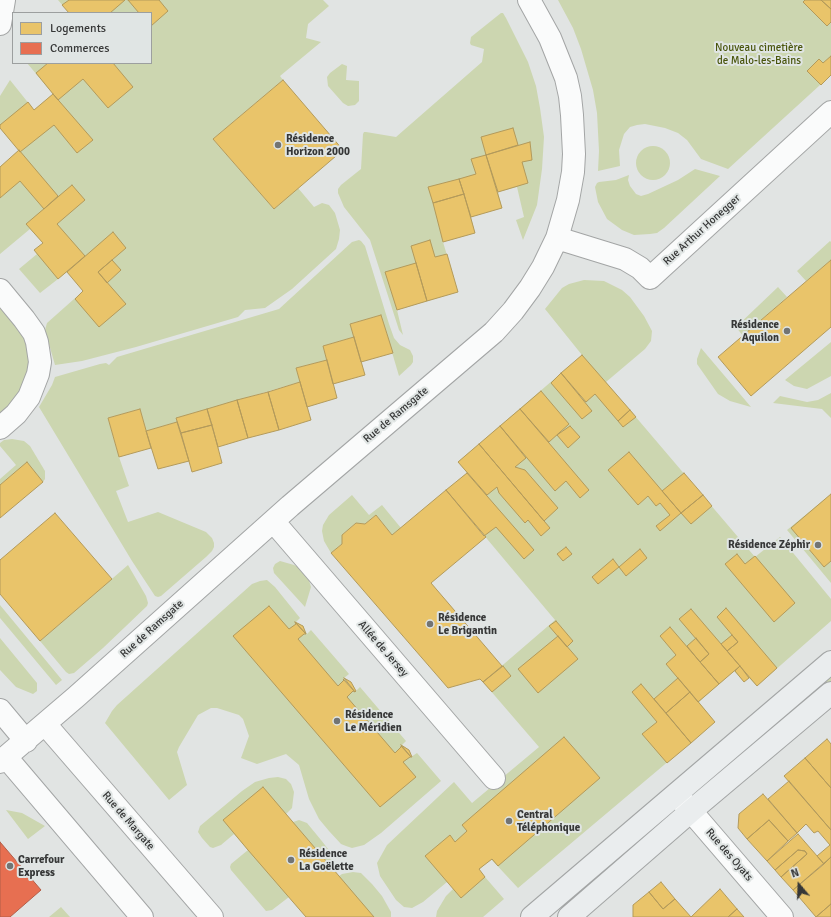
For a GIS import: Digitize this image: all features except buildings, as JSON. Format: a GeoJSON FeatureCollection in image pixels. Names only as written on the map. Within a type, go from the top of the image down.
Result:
{"type":"FeatureCollection","features":[{"type":"Feature","properties":{"kind":"main road"},"geometry":{"type":"LineString","coordinates":[[532,917],[831,662]]}},
{"type":"Feature","properties":{"kind":"main road"},"geometry":{"type":"LineString","coordinates":[[569,917],[691,811],[831,693]]}},
{"type":"Feature","properties":{"kind":"street"},"geometry":{"type":"LineString","coordinates":[[0,24],[4,0]]}},
{"type":"Feature","properties":{"kind":"street","name":"Rue de Ramsgate"},"geometry":{"type":"LineString","coordinates":[[3,759],[45,724],[272,521],[494,332],[513,311],[538,278],[557,238],[568,200],[573,172],[572,116],[570,96],[559,59],[550,38],[528,0]]}},
{"type":"Feature","properties":{"kind":"street","name":"Rue Arthur Honegger"},"geometry":{"type":"LineString","coordinates":[[557,238],[625,259],[640,268],[650,278],[831,112]]}},
{"type":"Feature","properties":{"kind":"street"},"geometry":{"type":"LineString","coordinates":[[0,290],[34,333],[40,362],[38,374],[29,397],[16,414],[0,428]]}},
{"type":"Feature","properties":{"kind":"street","name":"Allée de Jersey"},"geometry":{"type":"LineString","coordinates":[[272,521],[494,778]]}},
{"type":"Feature","properties":{"kind":"street"},"geometry":{"type":"LineString","coordinates":[[0,710],[26,740]]}},
{"type":"Feature","properties":{"kind":"street","name":"Rue de Margate"},"geometry":{"type":"LineString","coordinates":[[45,724],[212,917]]}},
{"type":"Feature","properties":{"kind":"street"},"geometry":{"type":"LineString","coordinates":[[3,759],[142,917]]}},
{"type":"Feature","properties":{"kind":"street","name":"Rue des Oyats"},"geometry":{"type":"LineString","coordinates":[[676,794],[782,917]]}},
{"type":"Feature","properties":{"kind":"green space"},"geometry":{"type":"Polygon","coordinates":[[[58,0],[323,0],[329,6],[308,24],[306,38],[321,42],[280,76],[283,80],[213,139],[274,209],[298,188],[314,207],[322,203],[329,205],[335,213],[340,230],[336,249],[292,289],[265,308],[245,310],[238,317],[136,347],[82,361],[55,365],[45,330],[47,323],[83,291],[67,272],[40,293],[19,269],[37,254],[34,250],[43,243],[30,229],[0,254],[0,167],[19,150],[0,128],[0,96],[10,80],[34,110],[53,94],[28,64],[152,64],[152,12],[68,12],[58,0]]]}},
{"type":"Feature","properties":{"kind":"green space","name":"Nouveau cimetière de Malo-les-Bains"},"geometry":{"type":"Polygon","coordinates":[[[558,0],[831,0],[831,75],[728,169],[701,159],[687,140],[678,133],[665,128],[645,124],[630,127],[624,134],[619,150],[620,166],[598,171],[599,151],[597,113],[593,90],[573,28],[558,0]]]}},
{"type":"Feature","properties":{"kind":"green space"},"geometry":{"type":"Polygon","coordinates":[[[503,13],[506,18],[528,62],[536,86],[544,137],[542,169],[537,205],[523,240],[516,220],[524,217],[517,187],[498,192],[502,208],[471,217],[475,233],[443,242],[458,292],[397,310],[403,335],[399,330],[370,240],[344,207],[338,193],[338,189],[361,169],[364,132],[396,137],[482,62],[484,49],[471,45],[471,37],[503,13]]]}},
{"type":"Feature","properties":{"kind":"green space"},"geometry":{"type":"Polygon","coordinates":[[[342,64],[347,66],[346,80],[359,81],[359,101],[355,105],[348,106],[343,103],[328,86],[327,77],[342,64]]]}},
{"type":"Feature","properties":{"kind":"green space"},"geometry":{"type":"Polygon","coordinates":[[[650,146],[656,146],[660,147],[667,153],[670,163],[669,170],[663,177],[656,180],[650,180],[646,179],[639,173],[636,166],[636,160],[637,156],[643,149],[650,146]]]}},
{"type":"Feature","properties":{"kind":"green space"},"geometry":{"type":"Polygon","coordinates":[[[695,169],[720,176],[657,233],[634,235],[622,230],[607,219],[598,202],[595,187],[599,182],[616,180],[629,175],[628,180],[630,186],[636,194],[641,196],[678,180],[695,169]]]}},
{"type":"Feature","properties":{"kind":"green space"},"geometry":{"type":"Polygon","coordinates":[[[359,240],[365,246],[394,338],[400,345],[410,350],[413,356],[413,362],[411,365],[399,376],[381,315],[350,324],[354,337],[323,346],[327,360],[296,368],[300,382],[177,418],[177,422],[146,431],[140,409],[108,418],[129,486],[116,491],[128,522],[158,512],[206,532],[212,538],[214,543],[212,551],[206,557],[161,596],[155,596],[132,561],[39,407],[55,377],[100,364],[106,363],[109,365],[117,357],[279,309],[352,242],[359,240]]]}},
{"type":"Feature","properties":{"kind":"green space"},"geometry":{"type":"Polygon","coordinates":[[[830,241],[831,260],[806,281],[797,271],[830,241]]]}},
{"type":"Feature","properties":{"kind":"green space"},"geometry":{"type":"Polygon","coordinates":[[[584,280],[604,281],[622,290],[630,297],[644,316],[652,331],[651,341],[645,349],[606,382],[755,557],[780,537],[831,599],[831,621],[757,686],[749,678],[744,682],[734,671],[699,702],[715,722],[518,888],[491,859],[479,870],[504,899],[483,917],[436,917],[437,911],[446,896],[453,889],[447,882],[423,902],[412,908],[404,907],[396,900],[380,876],[377,863],[387,845],[454,782],[472,803],[539,747],[483,682],[555,620],[446,490],[467,473],[458,462],[582,355],[545,309],[562,288],[569,284],[584,280]]]}},
{"type":"Feature","properties":{"kind":"green space"},"geometry":{"type":"Polygon","coordinates":[[[778,287],[787,297],[743,336],[736,327],[778,287]]]}},
{"type":"Feature","properties":{"kind":"green space"},"geometry":{"type":"Polygon","coordinates":[[[0,303],[27,336],[30,350],[29,374],[16,399],[0,416],[0,303]]]}},
{"type":"Feature","properties":{"kind":"green space"},"geometry":{"type":"Polygon","coordinates":[[[831,342],[831,376],[807,389],[794,386],[785,380],[831,342]]]}},
{"type":"Feature","properties":{"kind":"green space"},"geometry":{"type":"Polygon","coordinates":[[[701,348],[751,407],[730,401],[718,394],[697,364],[697,359],[701,348]]]}},
{"type":"Feature","properties":{"kind":"green space"},"geometry":{"type":"Polygon","coordinates":[[[831,393],[831,418],[822,409],[773,403],[780,396],[807,402],[818,400],[831,393]]]}},
{"type":"Feature","properties":{"kind":"green space"},"geometry":{"type":"Polygon","coordinates":[[[12,439],[24,441],[30,446],[45,471],[45,479],[43,482],[27,463],[0,485],[0,479],[16,465],[0,446],[0,443],[4,440],[12,439]]]}},
{"type":"Feature","properties":{"kind":"green space","name":"Résidence Zéphir"},"geometry":{"type":"Polygon","coordinates":[[[831,494],[831,583],[787,530],[831,494]]]}},
{"type":"Feature","properties":{"kind":"green space"},"geometry":{"type":"Polygon","coordinates":[[[352,495],[369,515],[382,505],[401,528],[392,535],[376,515],[365,524],[356,523],[342,535],[342,544],[331,553],[324,541],[322,531],[323,525],[329,515],[352,495]]]}},
{"type":"Feature","properties":{"kind":"green space"},"geometry":{"type":"Polygon","coordinates":[[[280,561],[300,568],[308,577],[311,587],[305,607],[274,573],[273,568],[275,564],[280,561]]]}},
{"type":"Feature","properties":{"kind":"green space"},"geometry":{"type":"Polygon","coordinates":[[[128,565],[146,596],[148,603],[147,606],[103,648],[74,673],[69,674],[40,641],[128,565]]]}},
{"type":"Feature","properties":{"kind":"green space"},"geometry":{"type":"Polygon","coordinates":[[[267,580],[275,587],[300,618],[296,622],[303,626],[307,634],[311,630],[349,674],[344,678],[351,682],[356,691],[360,687],[406,741],[402,745],[409,750],[411,757],[417,753],[441,781],[381,833],[364,845],[352,848],[341,844],[329,831],[319,819],[309,799],[299,765],[286,754],[257,764],[241,758],[249,736],[243,719],[239,715],[217,708],[211,708],[198,715],[177,752],[187,785],[169,800],[105,723],[117,705],[252,584],[267,580]]]}},
{"type":"Feature","properties":{"kind":"green space"},"geometry":{"type":"Polygon","coordinates":[[[0,605],[62,680],[56,685],[0,618],[0,605]]]}},
{"type":"Feature","properties":{"kind":"green space"},"geometry":{"type":"Polygon","coordinates":[[[0,638],[37,683],[37,691],[33,694],[16,687],[0,670],[0,638]]]}},
{"type":"Feature","properties":{"kind":"green space"},"geometry":{"type":"Polygon","coordinates":[[[831,672],[831,682],[762,742],[757,735],[831,672]]]}},
{"type":"Feature","properties":{"kind":"green space"},"geometry":{"type":"Polygon","coordinates":[[[278,777],[286,779],[291,784],[294,792],[292,808],[286,814],[293,822],[299,820],[307,823],[332,854],[335,863],[334,870],[339,876],[353,872],[361,873],[382,896],[391,912],[391,917],[306,917],[289,897],[272,910],[266,911],[231,870],[231,864],[248,850],[234,834],[221,845],[213,848],[210,847],[202,838],[198,832],[200,826],[242,791],[255,782],[278,777]]]}},
{"type":"Feature","properties":{"kind":"green space"},"geometry":{"type":"Polygon","coordinates":[[[6,810],[22,813],[45,826],[28,839],[6,810]]]}},
{"type":"Feature","properties":{"kind":"green space"},"geometry":{"type":"Polygon","coordinates":[[[61,907],[70,917],[49,917],[61,907]]]}},
{"type":"Feature","properties":{"kind":"place","name":"Résidence Horizon 2000"},"geometry":{"type":"Point","coordinates":[278,145]}},
{"type":"Feature","properties":{"kind":"place","name":"Résidence Aquilon"},"geometry":{"type":"Point","coordinates":[787,331]}},
{"type":"Feature","properties":{"kind":"place","name":"Résidence Zéphir"},"geometry":{"type":"Point","coordinates":[818,545]}},
{"type":"Feature","properties":{"kind":"place","name":"Résidence Le Brigantin"},"geometry":{"type":"Point","coordinates":[430,624]}},
{"type":"Feature","properties":{"kind":"place","name":"Résidence Le Méridien"},"geometry":{"type":"Point","coordinates":[337,721]}},
{"type":"Feature","properties":{"kind":"place","name":"Central Téléphonique"},"geometry":{"type":"Point","coordinates":[509,821]}},
{"type":"Feature","properties":{"kind":"place","name":"Résidence La Goëlette"},"geometry":{"type":"Point","coordinates":[291,860]}},
{"type":"Feature","properties":{"kind":"place","name":"Carrefour Express"},"geometry":{"type":"Point","coordinates":[10,866]}}]}
